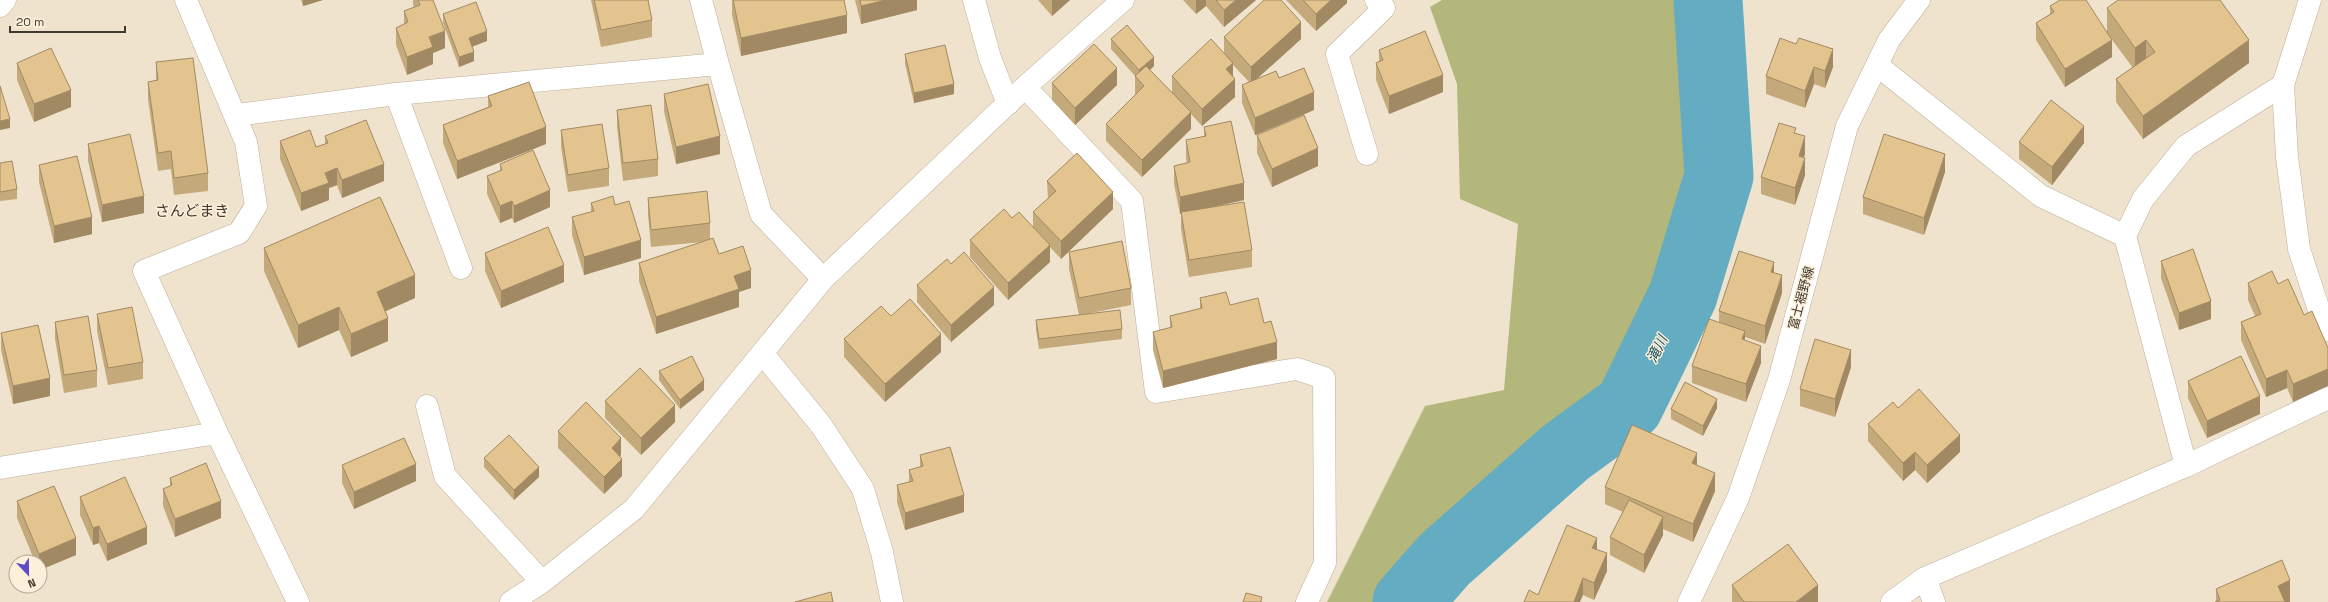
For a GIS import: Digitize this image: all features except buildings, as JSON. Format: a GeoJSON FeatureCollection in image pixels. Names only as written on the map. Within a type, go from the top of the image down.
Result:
{"type":"FeatureCollection","features":[{"type":"Feature","properties":{"kind":"street"},"geometry":{"type":"LineString","coordinates":[[0,6],[5,0]]}},
{"type":"Feature","properties":{"kind":"street"},"geometry":{"type":"LineString","coordinates":[[186,0],[246,142],[256,206],[238,233],[144,271],[295,601]]}},
{"type":"Feature","properties":{"kind":"street"},"geometry":{"type":"LineString","coordinates":[[701,0],[761,214],[823,279]]}},
{"type":"Feature","properties":{"kind":"street"},"geometry":{"type":"LineString","coordinates":[[974,0],[990,58],[1008,104]]}},
{"type":"Feature","properties":{"kind":"street"},"geometry":{"type":"LineString","coordinates":[[511,602],[542,582],[634,510],[823,279],[1025,87],[1123,0]]}},
{"type":"Feature","properties":{"kind":"street"},"geometry":{"type":"LineString","coordinates":[[1367,154],[1337,54],[1384,8],[1376,0]]}},
{"type":"Feature","properties":{"kind":"street","name":"富士裾野線"},"geometry":{"type":"LineString","coordinates":[[1689,602],[1738,498],[1779,380],[1847,126],[1889,40],[1919,0]]}},
{"type":"Feature","properties":{"kind":"street"},"geometry":{"type":"LineString","coordinates":[[2310,0],[2283,85],[2287,157],[2299,249],[2320,316],[2328,330]]}},
{"type":"Feature","properties":{"kind":"street"},"geometry":{"type":"LineString","coordinates":[[236,116],[396,94],[718,64]]}},
{"type":"Feature","properties":{"kind":"street"},"geometry":{"type":"LineString","coordinates":[[1877,65],[2041,196],[2125,236]]}},
{"type":"Feature","properties":{"kind":"street"},"geometry":{"type":"LineString","coordinates":[[2186,466],[2125,236],[2143,199],[2186,146],[2283,85]]}},
{"type":"Feature","properties":{"kind":"street"},"geometry":{"type":"LineString","coordinates":[[1025,87],[1132,201],[1156,392],[1297,369],[1324,378],[1325,563],[1307,602]]}},
{"type":"Feature","properties":{"kind":"street"},"geometry":{"type":"LineString","coordinates":[[396,94],[461,268]]}},
{"type":"Feature","properties":{"kind":"street"},"geometry":{"type":"LineString","coordinates":[[763,354],[821,425],[863,489],[882,552],[892,602]]}},
{"type":"Feature","properties":{"kind":"street"},"geometry":{"type":"LineString","coordinates":[[1892,602],[1924,578],[2186,466],[2328,398]]}},
{"type":"Feature","properties":{"kind":"street"},"geometry":{"type":"LineString","coordinates":[[427,406],[445,476],[542,582]]}},
{"type":"Feature","properties":{"kind":"street"},"geometry":{"type":"LineString","coordinates":[[0,468],[217,433]]}},
{"type":"Feature","properties":{"kind":"street"},"geometry":{"type":"LineString","coordinates":[[1924,578],[1934,602]]}},
{"type":"Feature","properties":{"kind":"green space"},"geometry":{"type":"Polygon","coordinates":[[[1442,0],[1684,0],[1699,93],[1695,220],[1647,349],[1619,398],[1555,475],[1440,602],[1327,602],[1425,406],[1504,390],[1518,224],[1460,199],[1457,84],[1430,7],[1442,0]]]}},
{"type":"Feature","properties":{"kind":"waterway","name":"滝川"},"geometry":{"type":"LineString","coordinates":[[1407,602],[1444,560],[1566,452],[1629,406],[1683,295],[1719,176],[1708,0]]}},
{"type":"Feature","properties":{"kind":"district","name":"さんどまき"},"geometry":{"type":"Point","coordinates":[192,210]}}]}
